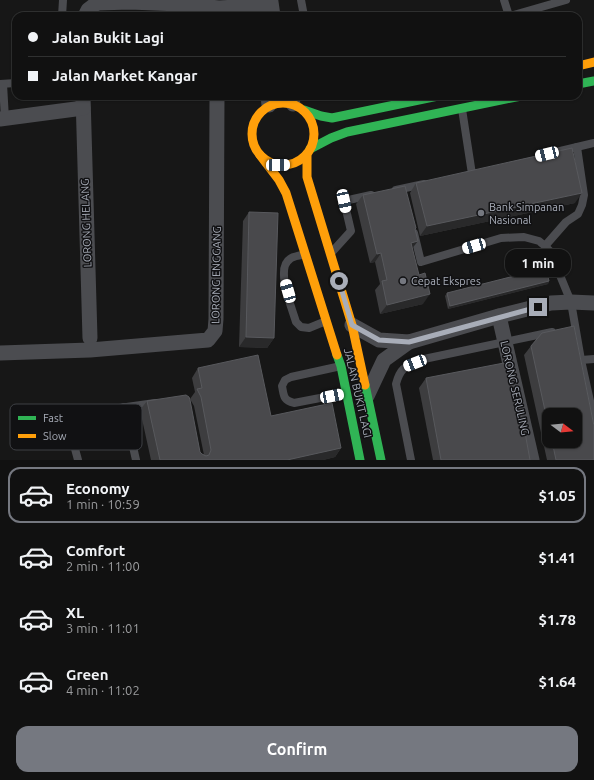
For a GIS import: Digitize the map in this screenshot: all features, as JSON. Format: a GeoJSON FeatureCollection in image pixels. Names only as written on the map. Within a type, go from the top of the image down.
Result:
{"type":"FeatureCollection","features":[{"type":"Feature","properties":{"kind":"street"},"geometry":{"type":"LineString","coordinates":[[87,12],[96,3],[130,2],[180,4],[219,12],[255,11],[274,6]]}},
{"type":"Feature","properties":{"kind":"street"},"geometry":{"type":"LineString","coordinates":[[582,65],[594,62]]}},
{"type":"Feature","properties":{"kind":"street"},"geometry":{"type":"LineString","coordinates":[[582,83],[594,81]]}},
{"type":"Feature","properties":{"kind":"street","name":"LORONG ENGGANG"},"geometry":{"type":"LineString","coordinates":[[0,353],[90,350],[208,340],[215,331],[216,319],[217,100]]}},
{"type":"Feature","properties":{"kind":"street"},"geometry":{"type":"LineString","coordinates":[[419,100],[332,118],[321,116],[296,103],[268,101],[255,119],[252,128],[254,147],[260,155],[268,161],[278,165],[289,165],[299,161],[309,151],[331,138],[347,132],[501,100]]}},
{"type":"Feature","properties":{"kind":"street"},"geometry":{"type":"LineString","coordinates":[[3,119],[83,102]]}},
{"type":"Feature","properties":{"kind":"street","name":"LORONG HELANG"},"geometry":{"type":"LineString","coordinates":[[83,102],[90,338]]}},
{"type":"Feature","properties":{"kind":"street"},"geometry":{"type":"LineString","coordinates":[[296,103],[310,118],[314,128],[314,139],[309,151]]}},
{"type":"Feature","properties":{"kind":"street","name":"JALAN BUKIT LAGI"},"geometry":{"type":"LineString","coordinates":[[309,151],[307,177],[352,325],[381,460]]}},
{"type":"Feature","properties":{"kind":"street","name":"JALAN BUKIT LAGI"},"geometry":{"type":"LineString","coordinates":[[260,155],[279,180],[286,193],[341,366],[360,460]]}},
{"type":"Feature","properties":{"kind":"street"},"geometry":{"type":"LineString","coordinates":[[367,396],[384,360],[409,342],[499,316],[551,303],[594,303]]}},
{"type":"Feature","properties":{"kind":"street","name":"LORONG SERULING"},"geometry":{"type":"LineString","coordinates":[[499,316],[532,460]]}},
{"type":"Feature","properties":{"kind":"street"},"geometry":{"type":"LineString","coordinates":[[352,325],[379,340],[409,342]]}},
{"type":"Feature","properties":{"kind":"lane"},"geometry":{"type":"LineString","coordinates":[[62,12],[63,0]]}},
{"type":"Feature","properties":{"kind":"lane"},"geometry":{"type":"LineString","coordinates":[[301,0],[303,12]]}},
{"type":"Feature","properties":{"kind":"lane"},"geometry":{"type":"LineString","coordinates":[[504,0],[508,12]]}},
{"type":"Feature","properties":{"kind":"lane"},"geometry":{"type":"LineString","coordinates":[[523,12],[566,0]]}},
{"type":"Feature","properties":{"kind":"lane"},"geometry":{"type":"LineString","coordinates":[[3,119],[1,84],[12,83]]}},
{"type":"Feature","properties":{"kind":"lane"},"geometry":{"type":"LineString","coordinates":[[462,108],[472,174]]}},
{"type":"Feature","properties":{"kind":"lane"},"geometry":{"type":"LineString","coordinates":[[547,154],[594,143]]}},
{"type":"Feature","properties":{"kind":"lane"},"geometry":{"type":"LineString","coordinates":[[545,246],[566,222],[578,214],[582,205],[584,195],[577,147]]}},
{"type":"Feature","properties":{"kind":"lane"},"geometry":{"type":"LineString","coordinates":[[330,253],[351,231],[344,201],[385,192],[404,192],[433,182]]}},
{"type":"Feature","properties":{"kind":"lane"},"geometry":{"type":"LineString","coordinates":[[412,225],[421,262],[501,238],[524,237],[538,241],[550,251],[571,302],[567,328],[581,360],[594,419]]}},
{"type":"Feature","properties":{"kind":"lane"},"geometry":{"type":"LineString","coordinates":[[306,254],[290,259],[284,264],[283,276],[296,322],[301,327],[309,328],[327,321]]}},
{"type":"Feature","properties":{"kind":"lane"},"geometry":{"type":"LineString","coordinates":[[411,460],[396,384],[399,373],[405,367],[424,359],[567,328]]}},
{"type":"Feature","properties":{"kind":"lane"},"geometry":{"type":"LineString","coordinates":[[581,360],[594,359]]}},
{"type":"Feature","properties":{"kind":"lane"},"geometry":{"type":"LineString","coordinates":[[341,366],[292,377],[285,380],[282,386],[284,398],[288,401],[294,402],[347,393]]}},
{"type":"Feature","properties":{"kind":"lane"},"geometry":{"type":"LineString","coordinates":[[142,404],[167,401]]}},
{"type":"Feature","properties":{"kind":"lane"},"geometry":{"type":"LineString","coordinates":[[76,450],[78,460]]}},
{"type":"Feature","properties":{"kind":"lane"},"geometry":{"type":"LineString","coordinates":[[134,450],[136,460]]}},
{"type":"Feature","properties":{"kind":"building"},"geometry":{"type":"Polygon","coordinates":[[[572,148],[582,193],[427,226],[416,183],[572,148]]]}},
{"type":"Feature","properties":{"kind":"building"},"geometry":{"type":"Polygon","coordinates":[[[405,186],[418,241],[411,243],[419,275],[425,273],[430,294],[387,305],[382,281],[387,280],[381,253],[377,254],[363,195],[405,186]]]}},
{"type":"Feature","properties":{"kind":"building"},"geometry":{"type":"Polygon","coordinates":[[[249,212],[278,213],[274,338],[246,337],[249,212]]]}},
{"type":"Feature","properties":{"kind":"building"},"geometry":{"type":"Polygon","coordinates":[[[546,268],[549,281],[450,306],[447,293],[546,268]]]}},
{"type":"Feature","properties":{"kind":"building"},"geometry":{"type":"Polygon","coordinates":[[[574,326],[594,426],[594,460],[556,460],[553,448],[582,448],[582,408],[544,408],[531,346],[542,333],[574,326]]]}},
{"type":"Feature","properties":{"kind":"building"},"geometry":{"type":"Polygon","coordinates":[[[258,355],[271,416],[332,403],[341,448],[287,460],[160,460],[147,401],[186,395],[189,397],[200,452],[206,456],[209,455],[211,450],[201,397],[197,389],[202,388],[198,368],[258,355]]]}},
{"type":"Feature","properties":{"kind":"building"},"geometry":{"type":"Polygon","coordinates":[[[509,362],[530,460],[441,460],[426,378],[509,362]]]}},
{"type":"Feature","properties":{"kind":"traffic: fast"},"geometry":{"type":"LineString","coordinates":[[582,83],[594,81]]}},
{"type":"Feature","properties":{"kind":"traffic: fast"},"geometry":{"type":"LineString","coordinates":[[304,110],[332,118],[419,100]]}},
{"type":"Feature","properties":{"kind":"traffic: fast"},"geometry":{"type":"LineString","coordinates":[[310,149],[331,138],[347,132],[502,100]]}},
{"type":"Feature","properties":{"kind":"traffic: fast"},"geometry":{"type":"LineString","coordinates":[[337,355],[341,366],[360,460]]}},
{"type":"Feature","properties":{"kind":"traffic: fast"},"geometry":{"type":"LineString","coordinates":[[365,385],[381,460]]}},
{"type":"Feature","properties":{"kind":"traffic: slow"},"geometry":{"type":"LineString","coordinates":[[582,65],[594,62]]}},
{"type":"Feature","properties":{"kind":"traffic: slow"},"geometry":{"type":"LineString","coordinates":[[277,103],[289,103],[305,112],[312,122],[314,134],[312,146],[305,156],[289,165],[277,165],[266,160],[257,151],[252,140],[252,128],[257,117],[266,108],[277,103]]}},
{"type":"Feature","properties":{"kind":"traffic: slow"},"geometry":{"type":"LineString","coordinates":[[307,154],[307,177],[352,325],[365,385]]}},
{"type":"Feature","properties":{"kind":"traffic: slow"},"geometry":{"type":"LineString","coordinates":[[260,155],[279,180],[286,193],[337,355]]}},
{"type":"Feature","properties":{"kind":"place","name":"Bank Simpanan Nasional"},"geometry":{"type":"Point","coordinates":[481,213]}},
{"type":"Feature","properties":{"kind":"place","name":"Cepat Ekspres"},"geometry":{"type":"Point","coordinates":[403,281]}},
{"type":"Feature","properties":{"kind":"route"},"geometry":{"type":"LineString","coordinates":[[339,281],[352,325],[379,340],[409,342],[499,316],[538,307]]}}]}
